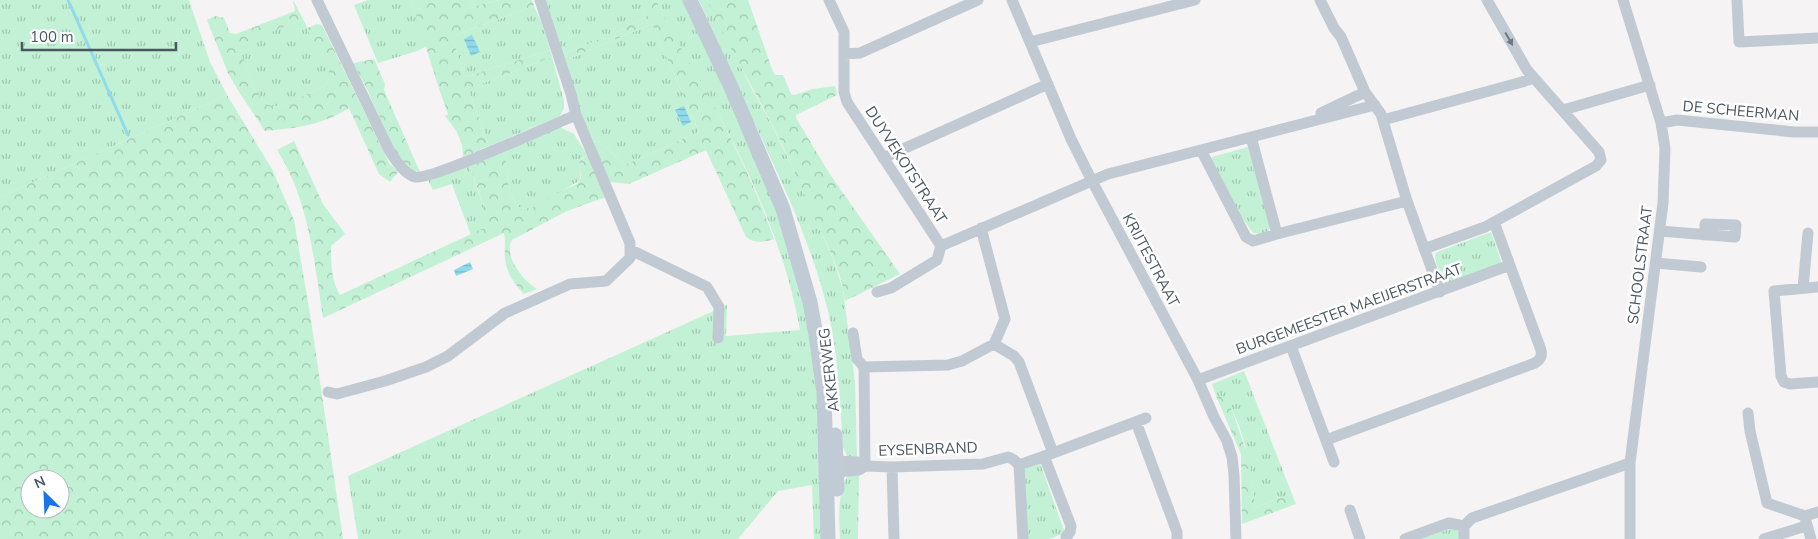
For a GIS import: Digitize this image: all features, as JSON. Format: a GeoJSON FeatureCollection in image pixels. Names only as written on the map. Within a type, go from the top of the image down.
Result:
{"type":"FeatureCollection","features":[{"type":"Feature","properties":{"kind":"main road","name":"AKKERWEG"},"geometry":{"type":"LineString","coordinates":[[690,0],[783,209],[810,302],[836,466],[838,539]]}},
{"type":"Feature","properties":{"kind":"main road","name":"AKKERWEG"},"geometry":{"type":"LineString","coordinates":[[828,539],[836,466]]}},
{"type":"Feature","properties":{"kind":"street"},"geometry":{"type":"LineString","coordinates":[[317,0],[389,150],[406,171],[415,177],[426,176],[482,156],[576,115]]}},
{"type":"Feature","properties":{"kind":"street"},"geometry":{"type":"LineString","coordinates":[[328,392],[337,394],[426,367],[448,356],[505,313],[570,284],[606,281],[630,258],[630,242],[576,115],[571,94],[540,0]]}},
{"type":"Feature","properties":{"kind":"street","name":"DUYVEKOTSTRAAT"},"geometry":{"type":"LineString","coordinates":[[829,0],[844,32],[844,92],[847,102],[941,246],[1108,174],[1299,124]]}},
{"type":"Feature","properties":{"kind":"street"},"geometry":{"type":"LineString","coordinates":[[844,54],[860,52],[978,0]]}},
{"type":"Feature","properties":{"kind":"street","name":"KRIJTESTRAAT"},"geometry":{"type":"LineString","coordinates":[[1012,0],[1071,140],[1198,380],[1227,441],[1232,457],[1236,539]]}},
{"type":"Feature","properties":{"kind":"street"},"geometry":{"type":"LineString","coordinates":[[1030,42],[1196,0]]}},
{"type":"Feature","properties":{"kind":"street"},"geometry":{"type":"LineString","coordinates":[[1320,0],[1340,37],[1365,92],[1382,114],[1407,201],[1440,292]]}},
{"type":"Feature","properties":{"kind":"street"},"geometry":{"type":"LineString","coordinates":[[1424,249],[1485,227],[1596,166],[1601,160],[1599,152],[1527,70],[1486,0]]}},
{"type":"Feature","properties":{"kind":"street","name":"SCHOOLSTRAAT"},"geometry":{"type":"LineString","coordinates":[[1623,0],[1661,123],[1665,172],[1664,203],[1630,463],[1630,539]]}},
{"type":"Feature","properties":{"kind":"street"},"geometry":{"type":"LineString","coordinates":[[1737,0],[1739,42],[1818,38]]}},
{"type":"Feature","properties":{"kind":"street"},"geometry":{"type":"LineString","coordinates":[[1384,120],[1533,78]]}},
{"type":"Feature","properties":{"kind":"street"},"geometry":{"type":"LineString","coordinates":[[883,158],[1048,84]]}},
{"type":"Feature","properties":{"kind":"street"},"geometry":{"type":"LineString","coordinates":[[1562,110],[1650,85]]}},
{"type":"Feature","properties":{"kind":"street"},"geometry":{"type":"LineString","coordinates":[[1299,124],[1365,92]]}},
{"type":"Feature","properties":{"kind":"street"},"geometry":{"type":"LineString","coordinates":[[1299,124],[1375,105]]}},
{"type":"Feature","properties":{"kind":"street","name":"DE SCHEERMAN"},"geometry":{"type":"LineString","coordinates":[[1661,123],[1677,120],[1794,132],[1818,132]]}},
{"type":"Feature","properties":{"kind":"street"},"geometry":{"type":"LineString","coordinates":[[1251,136],[1277,234]]}},
{"type":"Feature","properties":{"kind":"street"},"geometry":{"type":"LineString","coordinates":[[1201,150],[1246,237],[1253,241],[1407,201]]}},
{"type":"Feature","properties":{"kind":"street"},"geometry":{"type":"LineString","coordinates":[[1326,440],[1540,360],[1541,350],[1494,222]]}},
{"type":"Feature","properties":{"kind":"street"},"geometry":{"type":"LineString","coordinates":[[864,367],[948,365],[962,361],[994,344],[1005,319],[981,228]]}},
{"type":"Feature","properties":{"kind":"street"},"geometry":{"type":"LineString","coordinates":[[1660,230],[1705,235]]}},
{"type":"Feature","properties":{"kind":"street"},"geometry":{"type":"LineString","coordinates":[[1802,288],[1808,233]]}},
{"type":"Feature","properties":{"kind":"street"},"geometry":{"type":"LineString","coordinates":[[877,292],[891,288],[937,260],[941,246]]}},
{"type":"Feature","properties":{"kind":"street"},"geometry":{"type":"LineString","coordinates":[[631,250],[707,287],[719,307],[718,338]]}},
{"type":"Feature","properties":{"kind":"street"},"geometry":{"type":"LineString","coordinates":[[1656,263],[1701,267]]}},
{"type":"Feature","properties":{"kind":"street","name":"BURGEMEESTER MAEIJERSTRAAT"},"geometry":{"type":"LineString","coordinates":[[1198,380],[1510,265]]}},
{"type":"Feature","properties":{"kind":"street"},"geometry":{"type":"LineString","coordinates":[[1818,287],[1774,291],[1780,376],[1784,382],[1790,384],[1818,382]]}},
{"type":"Feature","properties":{"kind":"street"},"geometry":{"type":"LineString","coordinates":[[853,333],[857,359],[864,367],[865,466]]}},
{"type":"Feature","properties":{"kind":"street"},"geometry":{"type":"LineString","coordinates":[[994,344],[1014,356],[1018,362],[1071,526],[1070,532],[1064,538]]}},
{"type":"Feature","properties":{"kind":"street"},"geometry":{"type":"LineString","coordinates":[[1291,346],[1334,462]]}},
{"type":"Feature","properties":{"kind":"street"},"geometry":{"type":"LineString","coordinates":[[1748,413],[1750,431],[1768,503],[1806,521],[1811,539]]}},
{"type":"Feature","properties":{"kind":"street"},"geometry":{"type":"LineString","coordinates":[[1023,539],[1019,465],[1141,420],[1177,532],[1177,539]]}},
{"type":"Feature","properties":{"kind":"street","name":"EYSENBRAND"},"geometry":{"type":"LineString","coordinates":[[836,466],[858,462],[865,466],[892,467],[983,464],[1008,457],[1019,465]]}},
{"type":"Feature","properties":{"kind":"street"},"geometry":{"type":"LineString","coordinates":[[1464,539],[1464,526],[1472,518],[1630,463]]}},
{"type":"Feature","properties":{"kind":"street"},"geometry":{"type":"LineString","coordinates":[[892,467],[894,539]]}},
{"type":"Feature","properties":{"kind":"street"},"geometry":{"type":"LineString","coordinates":[[1350,510],[1360,539]]}},
{"type":"Feature","properties":{"kind":"street"},"geometry":{"type":"LineString","coordinates":[[1764,539],[1806,521],[1818,512]]}},
{"type":"Feature","properties":{"kind":"street"},"geometry":{"type":"LineString","coordinates":[[1405,539],[1449,522],[1464,526]]}},
{"type":"Feature","properties":{"kind":"green space"},"geometry":{"type":"Polygon","coordinates":[[[0,0],[189,0],[210,62],[227,95],[0,197],[0,0]]]}},
{"type":"Feature","properties":{"kind":"green space"},"geometry":{"type":"Polygon","coordinates":[[[293,0],[303,19],[239,45],[257,93],[263,101],[270,105],[278,106],[325,86],[328,80],[329,69],[307,28],[317,24],[322,25],[389,163],[398,172],[390,182],[379,174],[349,108],[319,122],[265,131],[228,73],[207,20],[215,16],[224,18],[230,33],[236,34],[295,11],[293,0]]]}},
{"type":"Feature","properties":{"kind":"green space"},"geometry":{"type":"Polygon","coordinates":[[[368,0],[411,0],[427,46],[378,63],[354,5],[368,0]]]}},
{"type":"Feature","properties":{"kind":"green space"},"geometry":{"type":"Polygon","coordinates":[[[411,0],[469,0],[476,6],[499,0],[532,0],[534,6],[453,36],[466,77],[550,50],[552,57],[470,88],[470,93],[489,146],[463,157],[462,145],[457,132],[445,116],[448,114],[411,0]]]}},
{"type":"Feature","properties":{"kind":"green space"},"geometry":{"type":"Polygon","coordinates":[[[469,0],[499,0],[476,6],[469,0]]]}},
{"type":"Feature","properties":{"kind":"green space"},"geometry":{"type":"Polygon","coordinates":[[[543,0],[641,0],[647,16],[616,32],[562,55],[543,0]]]}},
{"type":"Feature","properties":{"kind":"green space"},"geometry":{"type":"Polygon","coordinates":[[[641,0],[656,0],[748,174],[774,239],[760,242],[746,237],[706,150],[629,184],[610,182],[592,141],[601,143],[625,165],[699,132],[652,24],[564,61],[562,55],[616,32],[647,16],[641,0]]]}},
{"type":"Feature","properties":{"kind":"green space"},"geometry":{"type":"Polygon","coordinates":[[[656,0],[684,0],[781,217],[818,353],[823,539],[814,539],[812,485],[778,491],[738,539],[358,539],[348,476],[727,305],[726,336],[800,330],[782,258],[765,211],[725,126],[674,37],[656,0]]]}},
{"type":"Feature","properties":{"kind":"green space"},"geometry":{"type":"Polygon","coordinates":[[[699,0],[707,0],[775,131],[833,259],[843,290],[855,382],[857,457],[848,457],[843,447],[838,373],[832,330],[813,260],[786,192],[699,0]]]}},
{"type":"Feature","properties":{"kind":"green space"},"geometry":{"type":"Polygon","coordinates":[[[707,0],[748,0],[773,72],[775,75],[783,75],[791,94],[794,95],[813,89],[835,86],[837,95],[796,115],[796,118],[829,173],[900,274],[845,301],[841,280],[833,259],[786,153],[707,0]]]}},
{"type":"Feature","properties":{"kind":"green space"},"geometry":{"type":"Polygon","coordinates":[[[534,6],[543,26],[550,50],[466,77],[453,36],[534,6]]]}},
{"type":"Feature","properties":{"kind":"green space"},"geometry":{"type":"Polygon","coordinates":[[[303,19],[314,42],[325,58],[330,74],[328,80],[325,86],[295,100],[278,106],[270,105],[263,101],[257,93],[238,45],[303,19]]]}},
{"type":"Feature","properties":{"kind":"green space"},"geometry":{"type":"Polygon","coordinates":[[[652,24],[699,132],[625,165],[601,143],[592,141],[582,117],[564,61],[652,24]]]}},
{"type":"Feature","properties":{"kind":"green space"},"geometry":{"type":"Polygon","coordinates":[[[552,57],[564,101],[564,108],[560,116],[489,146],[470,93],[470,88],[552,57]]]}},
{"type":"Feature","properties":{"kind":"green space"},"geometry":{"type":"Polygon","coordinates":[[[374,59],[385,84],[384,90],[420,172],[412,170],[397,156],[353,63],[374,59]]]}},
{"type":"Feature","properties":{"kind":"green space"},"geometry":{"type":"Polygon","coordinates":[[[227,95],[272,169],[294,220],[311,320],[343,539],[0,539],[0,197],[227,95]]]}},
{"type":"Feature","properties":{"kind":"green space"},"geometry":{"type":"Polygon","coordinates":[[[560,127],[574,134],[587,155],[581,159],[579,181],[535,207],[521,209],[511,195],[503,151],[560,127]]]}},
{"type":"Feature","properties":{"kind":"green space"},"geometry":{"type":"Polygon","coordinates":[[[294,141],[323,204],[345,234],[331,246],[333,277],[340,295],[484,228],[485,215],[483,206],[469,165],[503,151],[511,195],[521,209],[535,207],[555,194],[577,184],[581,178],[579,162],[587,155],[606,197],[567,211],[512,240],[510,254],[516,268],[537,289],[524,294],[517,287],[507,268],[504,233],[323,318],[309,231],[296,189],[288,169],[277,150],[294,141]]]}},
{"type":"Feature","properties":{"kind":"green space"},"geometry":{"type":"Polygon","coordinates":[[[1248,147],[1270,226],[1269,230],[1264,234],[1253,233],[1241,216],[1211,159],[1212,157],[1248,147]]]}},
{"type":"Feature","properties":{"kind":"green space"},"geometry":{"type":"Polygon","coordinates":[[[469,165],[483,205],[487,224],[481,231],[471,235],[452,184],[433,190],[428,180],[469,165]]]}},
{"type":"Feature","properties":{"kind":"green space"},"geometry":{"type":"Polygon","coordinates":[[[1491,232],[1502,264],[1445,285],[1436,263],[1435,254],[1491,232]]]}},
{"type":"Feature","properties":{"kind":"green space"},"geometry":{"type":"Polygon","coordinates":[[[1244,371],[1292,494],[1255,507],[1249,463],[1241,431],[1228,405],[1220,396],[1216,396],[1212,384],[1244,371]]]}},
{"type":"Feature","properties":{"kind":"green space"},"geometry":{"type":"Polygon","coordinates":[[[1216,396],[1222,396],[1228,402],[1233,413],[1250,462],[1255,507],[1292,494],[1296,504],[1242,524],[1241,454],[1216,396]]]}},
{"type":"Feature","properties":{"kind":"green space"},"geometry":{"type":"Polygon","coordinates":[[[1040,463],[1065,533],[1049,539],[1022,539],[1021,470],[1040,463]]]}},
{"type":"Feature","properties":{"kind":"green space"},"geometry":{"type":"Polygon","coordinates":[[[859,472],[858,539],[840,539],[839,524],[842,488],[849,475],[859,472]]]}},
{"type":"Feature","properties":{"kind":"green space"},"geometry":{"type":"Polygon","coordinates":[[[1458,526],[1461,539],[1421,539],[1458,526]]]}},
{"type":"Feature","properties":{"kind":"water"},"geometry":{"type":"Polygon","coordinates":[[[472,35],[480,52],[471,56],[464,39],[472,35]]]}},
{"type":"Feature","properties":{"kind":"water"},"geometry":{"type":"Polygon","coordinates":[[[684,106],[691,122],[683,126],[675,110],[684,106]]]}},
{"type":"Feature","properties":{"kind":"water"},"geometry":{"type":"Polygon","coordinates":[[[470,262],[473,269],[456,276],[454,270],[470,262]]]}},
{"type":"Feature","properties":{"kind":"waterway"},"geometry":{"type":"LineString","coordinates":[[68,0],[128,135]]}}]}
